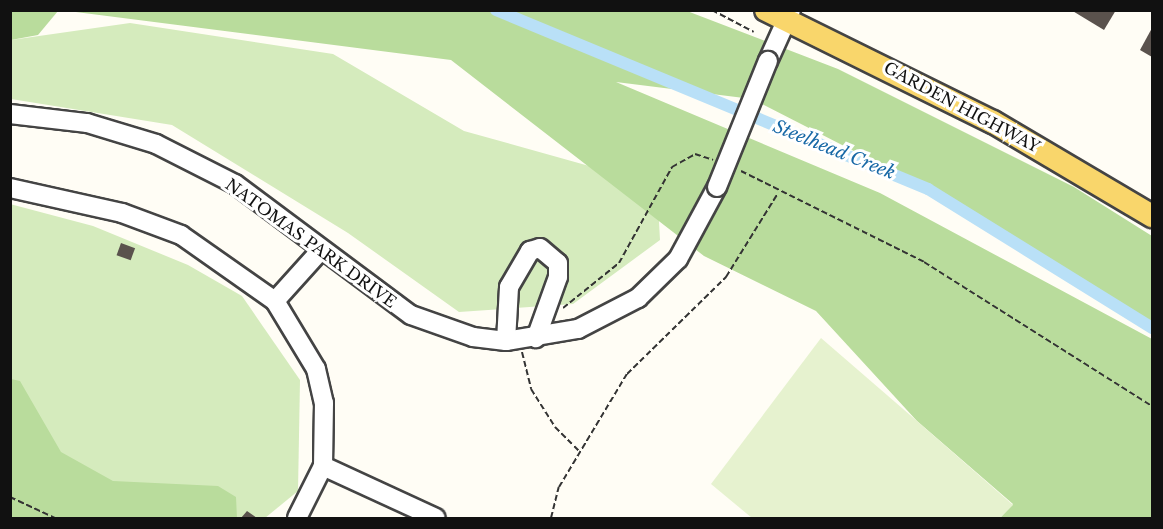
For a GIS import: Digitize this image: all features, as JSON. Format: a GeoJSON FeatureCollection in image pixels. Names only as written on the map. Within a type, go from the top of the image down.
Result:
{"type":"FeatureCollection","features":[{"type":"Feature","properties":{"kind":"main road","name":"GARDEN HIGHWAY"},"geometry":{"type":"LineString","coordinates":[[766,10],[789,16],[993,122],[1152,216]]}},
{"type":"Feature","properties":{"kind":"street","name":"NATOMAS PARK DRIVE"},"geometry":{"type":"LineString","coordinates":[[10,114],[87,123],[156,144],[235,184],[411,315],[473,337],[520,339],[578,329],[638,298],[678,259],[717,187],[768,61],[789,16]]}},
{"type":"Feature","properties":{"kind":"street"},"geometry":{"type":"LineString","coordinates":[[10,188],[122,213],[181,235],[275,301],[316,369],[324,403],[323,466],[297,519]]}},
{"type":"Feature","properties":{"kind":"street"},"geometry":{"type":"LineString","coordinates":[[540,248],[558,263],[558,277],[543,315],[520,339],[509,287],[530,251],[540,248]]}},
{"type":"Feature","properties":{"kind":"street"},"geometry":{"type":"LineString","coordinates":[[275,301],[321,250]]}},
{"type":"Feature","properties":{"kind":"street"},"geometry":{"type":"LineString","coordinates":[[323,466],[436,519]]}},
{"type":"Feature","properties":{"kind":"path"},"geometry":{"type":"LineString","coordinates":[[712,10],[754,32]]}},
{"type":"Feature","properties":{"kind":"path"},"geometry":{"type":"LineString","coordinates":[[543,315],[562,308],[619,263],[672,167],[695,154],[724,164]]}},
{"type":"Feature","properties":{"kind":"path"},"geometry":{"type":"LineString","coordinates":[[734,168],[778,193],[924,262],[1152,406]]}},
{"type":"Feature","properties":{"kind":"path"},"geometry":{"type":"LineString","coordinates":[[551,519],[559,487],[579,451],[640,358],[726,277],[778,193]]}},
{"type":"Feature","properties":{"kind":"path"},"geometry":{"type":"LineString","coordinates":[[520,339],[531,388],[555,427],[579,451]]}},
{"type":"Feature","properties":{"kind":"path"},"geometry":{"type":"LineString","coordinates":[[10,497],[55,519]]}},
{"type":"Feature","properties":{"kind":"green space"},"geometry":{"type":"Polygon","coordinates":[[[11,10],[58,11],[38,35],[11,40],[11,10]]]}},
{"type":"Feature","properties":{"kind":"green space"},"geometry":{"type":"Polygon","coordinates":[[[68,11],[687,11],[838,69],[1074,187],[1152,236],[1152,325],[928,189],[752,99],[616,82],[880,193],[1152,339],[1152,518],[1000,518],[1013,504],[917,421],[816,311],[704,256],[451,60],[68,11]]]}},
{"type":"Feature","properties":{"kind":"green space"},"geometry":{"type":"Polygon","coordinates":[[[130,23],[333,54],[464,131],[657,185],[660,240],[573,304],[459,312],[348,233],[172,125],[11,99],[11,40],[130,23]]]}},
{"type":"Feature","properties":{"kind":"green space"},"geometry":{"type":"Polygon","coordinates":[[[10,204],[93,226],[188,265],[242,296],[300,380],[298,491],[265,518],[95,518],[11,470],[10,204]]]}},
{"type":"Feature","properties":{"kind":"green space"},"geometry":{"type":"Polygon","coordinates":[[[821,338],[1013,505],[1000,518],[752,518],[711,484],[821,338]]]}},
{"type":"Feature","properties":{"kind":"green space"},"geometry":{"type":"Polygon","coordinates":[[[11,379],[20,381],[61,452],[113,481],[218,486],[236,497],[237,518],[11,518],[11,379]]]}},
{"type":"Feature","properties":{"kind":"building"},"geometry":{"type":"Polygon","coordinates":[[[1071,10],[1116,10],[1104,30],[1071,10]]]}},
{"type":"Feature","properties":{"kind":"building"},"geometry":{"type":"Polygon","coordinates":[[[1152,28],[1152,57],[1140,50],[1152,28]]]}},
{"type":"Feature","properties":{"kind":"building"},"geometry":{"type":"Polygon","coordinates":[[[121,243],[135,248],[131,260],[117,255],[121,243]]]}},
{"type":"Feature","properties":{"kind":"building"},"geometry":{"type":"Polygon","coordinates":[[[247,511],[257,518],[241,518],[247,511]]]}},
{"type":"Feature","properties":{"kind":"waterway","name":"Steelhead Creek"},"geometry":{"type":"LineString","coordinates":[[496,10],[928,189],[1152,328]]}}]}
